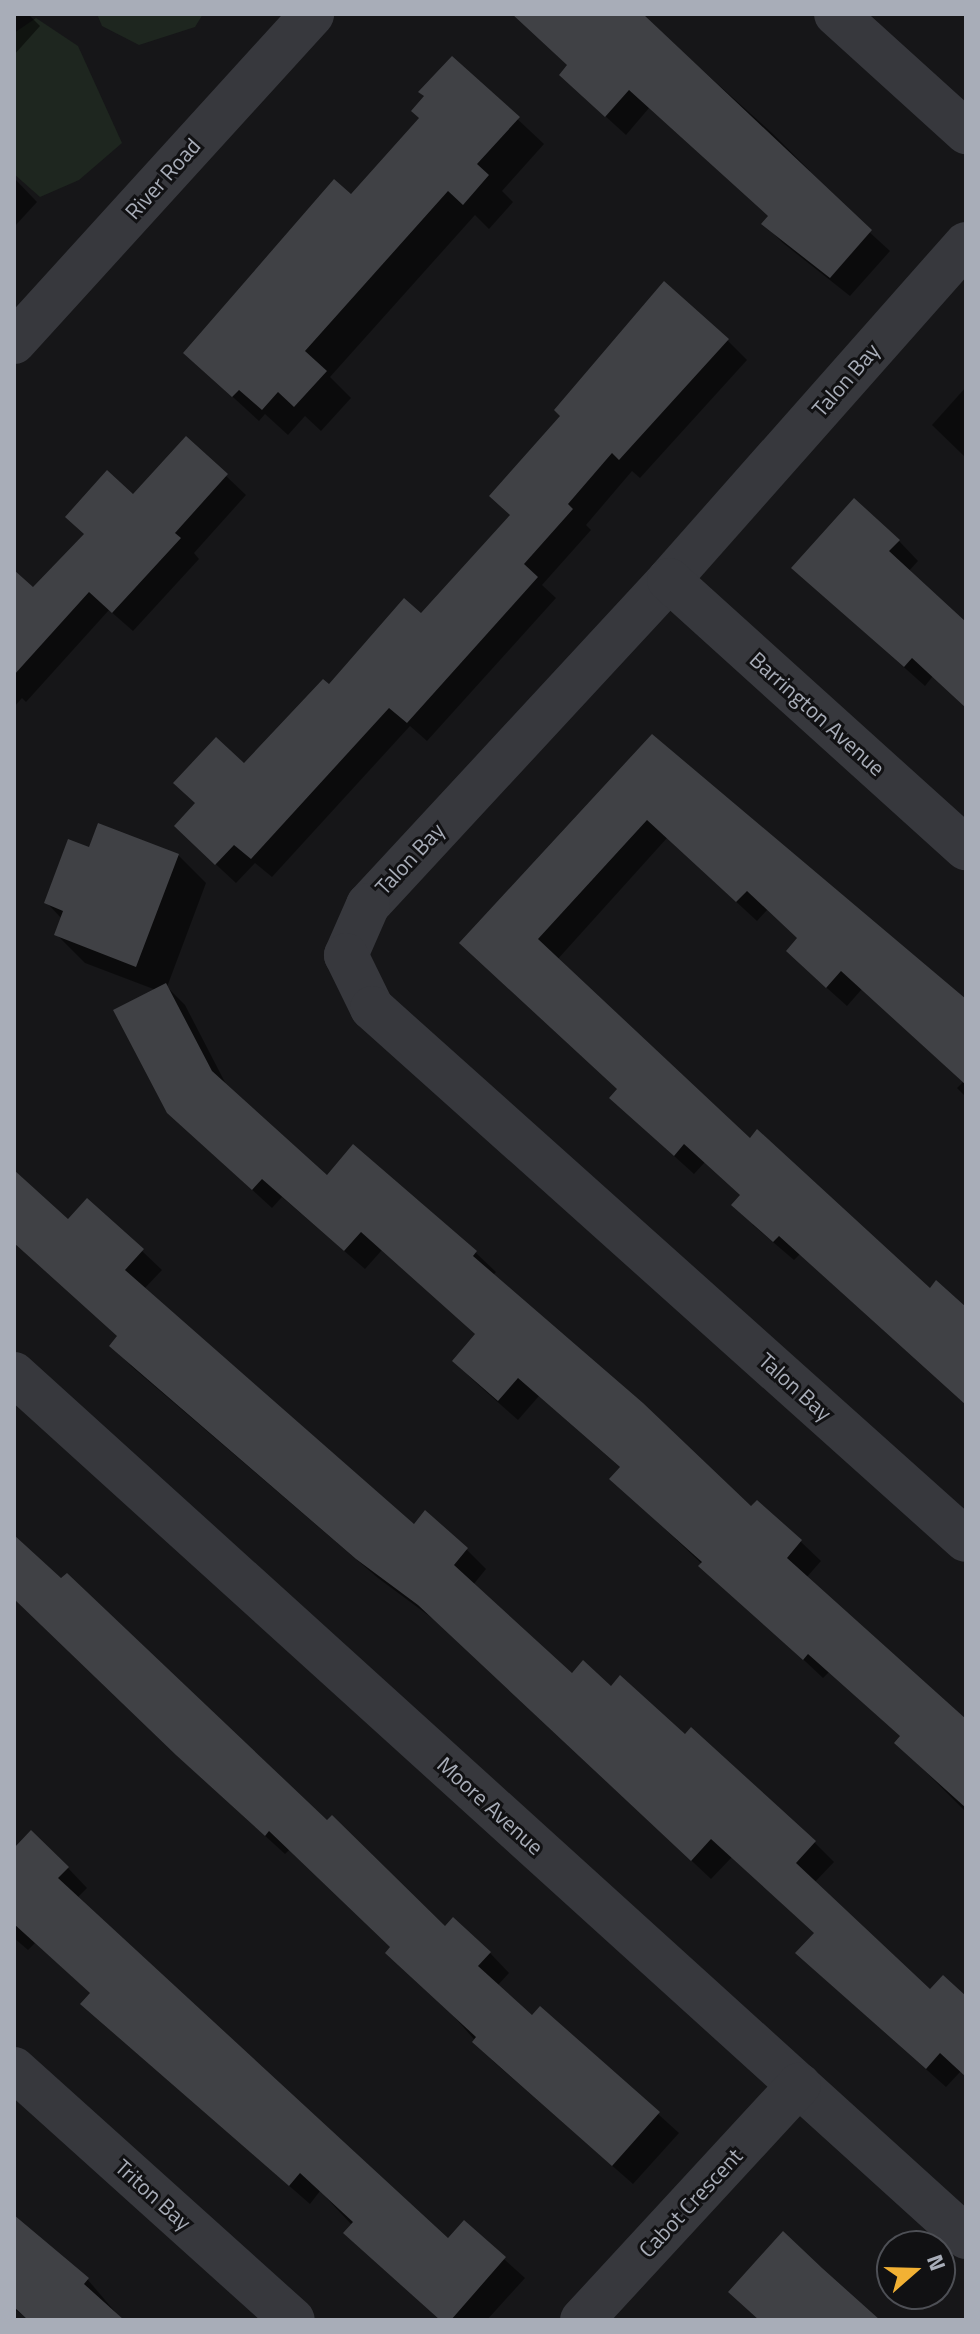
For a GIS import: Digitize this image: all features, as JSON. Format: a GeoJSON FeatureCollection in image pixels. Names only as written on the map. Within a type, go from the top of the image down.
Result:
{"type":"FeatureCollection","features":[{"type":"Feature","properties":{"kind":"street","name":"River Road"},"geometry":{"type":"LineString","coordinates":[[14,342],[312,14]]}},
{"type":"Feature","properties":{"kind":"street"},"geometry":{"type":"LineString","coordinates":[[836,14],[966,132]]}},
{"type":"Feature","properties":{"kind":"street","name":"Talon Bay"},"geometry":{"type":"LineString","coordinates":[[966,244],[669,580],[368,905],[346,955],[372,1008],[966,1540]]}},
{"type":"Feature","properties":{"kind":"street","name":"Barrington Avenue"},"geometry":{"type":"LineString","coordinates":[[669,580],[966,848]]}},
{"type":"Feature","properties":{"kind":"street","name":"Moore Avenue"},"geometry":{"type":"LineString","coordinates":[[14,1374],[966,2237]]}},
{"type":"Feature","properties":{"kind":"street","name":"Triton Bay"},"geometry":{"type":"LineString","coordinates":[[14,2069],[293,2320]]}},
{"type":"Feature","properties":{"kind":"street","name":"Cabot Crescent"},"geometry":{"type":"LineString","coordinates":[[582,2320],[799,2085]]}},
{"type":"Feature","properties":{"kind":"shaded area"},"geometry":{"type":"Polygon","coordinates":[[[97,14],[203,14],[195,27],[139,45],[102,26],[97,14]]]}},
{"type":"Feature","properties":{"kind":"shaded area"},"geometry":{"type":"Polygon","coordinates":[[[36,18],[78,46],[122,143],[79,180],[40,197],[14,174],[14,33],[36,18]]]}},
{"type":"Feature","properties":{"kind":"building"},"geometry":{"type":"Polygon","coordinates":[[[512,14],[643,14],[872,230],[830,278],[761,224],[768,216],[629,90],[605,117],[559,75],[567,65],[512,14]]]}},
{"type":"Feature","properties":{"kind":"building"},"geometry":{"type":"Polygon","coordinates":[[[452,56],[520,117],[477,164],[489,175],[463,205],[448,191],[305,351],[327,371],[294,407],[278,392],[262,410],[239,390],[232,397],[183,353],[334,179],[351,194],[419,118],[411,111],[424,96],[418,92],[452,56]]]}},
{"type":"Feature","properties":{"kind":"building"},"geometry":{"type":"Polygon","coordinates":[[[664,281],[729,339],[619,460],[612,453],[568,504],[573,509],[524,564],[538,577],[407,723],[389,708],[251,859],[234,845],[215,865],[174,826],[195,803],[173,783],[216,737],[244,763],[323,679],[329,684],[404,598],[421,613],[510,515],[489,496],[560,416],[554,410],[664,281]]]}},
{"type":"Feature","properties":{"kind":"building"},"geometry":{"type":"Polygon","coordinates":[[[186,436],[228,474],[175,533],[181,538],[112,613],[89,592],[14,675],[14,570],[33,587],[84,534],[65,517],[107,470],[133,494],[186,436]]]}},
{"type":"Feature","properties":{"kind":"building"},"geometry":{"type":"Polygon","coordinates":[[[854,498],[900,540],[889,551],[966,622],[966,708],[912,658],[904,667],[791,568],[854,498]]]}},
{"type":"Feature","properties":{"kind":"building"},"geometry":{"type":"Polygon","coordinates":[[[652,734],[966,999],[966,1085],[841,971],[826,988],[786,951],[797,938],[747,891],[736,902],[647,820],[538,939],[750,1138],[757,1129],[930,1288],[936,1280],[966,1307],[966,1405],[779,1236],[773,1242],[731,1205],[740,1195],[684,1144],[674,1156],[609,1098],[617,1089],[459,943],[652,734]]]}},
{"type":"Feature","properties":{"kind":"building"},"geometry":{"type":"Polygon","coordinates":[[[98,823],[179,854],[136,967],[54,935],[63,911],[44,903],[68,839],[89,847],[98,823]]]}},
{"type":"Feature","properties":{"kind":"building"},"geometry":{"type":"Polygon","coordinates":[[[166,983],[212,1071],[327,1175],[353,1144],[477,1251],[473,1256],[643,1403],[751,1506],[757,1500],[802,1540],[787,1558],[966,1719],[966,1808],[894,1743],[900,1736],[808,1654],[803,1660],[698,1566],[702,1562],[609,1479],[620,1467],[518,1378],[498,1401],[452,1361],[475,1334],[361,1232],[344,1251],[262,1179],[252,1190],[167,1113],[113,1010],[166,983]]]}},
{"type":"Feature","properties":{"kind":"building"},"geometry":{"type":"Polygon","coordinates":[[[14,1170],[68,1219],[87,1198],[144,1249],[125,1270],[414,1524],[425,1510],[468,1548],[454,1565],[572,1673],[583,1660],[611,1686],[620,1675],[685,1734],[691,1727],[816,1841],[796,1863],[930,1989],[943,1975],[966,1996],[966,2077],[940,2053],[926,2069],[795,1953],[814,1933],[711,1839],[691,1861],[418,1605],[356,1559],[109,1346],[117,1336],[14,1243],[14,1170]]]}},
{"type":"Feature","properties":{"kind":"building"},"geometry":{"type":"Polygon","coordinates":[[[14,1535],[61,1578],[67,1573],[327,1820],[332,1815],[445,1926],[453,1917],[491,1952],[478,1966],[532,2015],[540,2006],[660,2112],[612,2166],[472,2042],[476,2037],[385,1953],[390,1947],[269,1831],[265,1836],[14,1599],[14,1535]]]}},
{"type":"Feature","properties":{"kind":"building"},"geometry":{"type":"Polygon","coordinates":[[[31,1830],[69,1867],[58,1878],[448,2238],[464,2220],[506,2257],[451,2320],[440,2320],[343,2233],[353,2222],[300,2173],[289,2186],[80,2004],[90,1993],[14,1924],[14,1848],[31,1830]]]}},
{"type":"Feature","properties":{"kind":"building"},"geometry":{"type":"Polygon","coordinates":[[[14,2215],[89,2278],[84,2284],[124,2320],[28,2320],[14,2307],[14,2215]]]}},
{"type":"Feature","properties":{"kind":"building"},"geometry":{"type":"Polygon","coordinates":[[[783,2231],[880,2320],[759,2320],[728,2292],[783,2231]]]}}]}
